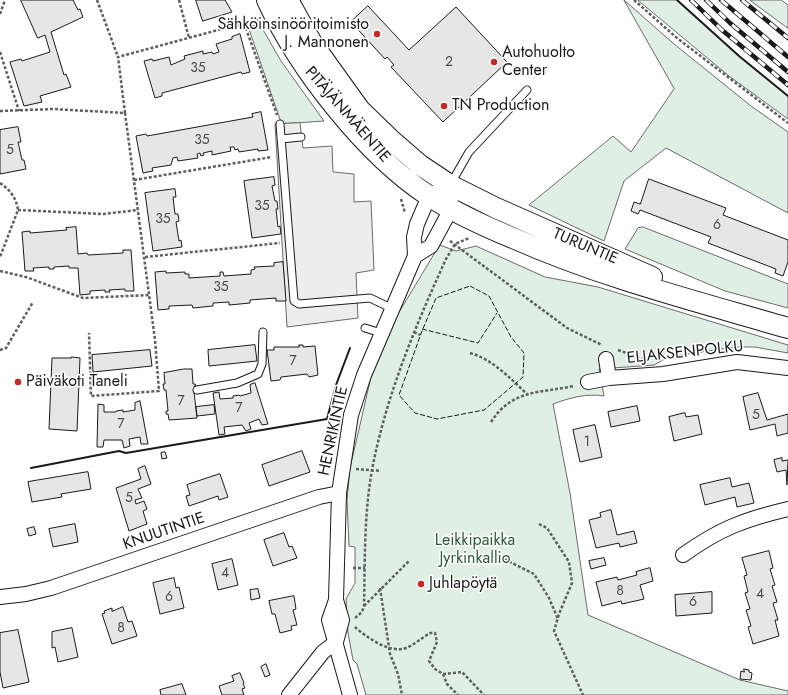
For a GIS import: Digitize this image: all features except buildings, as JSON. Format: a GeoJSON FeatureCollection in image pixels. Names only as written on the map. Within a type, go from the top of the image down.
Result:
{"type":"FeatureCollection","features":[{"type":"Feature","properties":{"kind":"main road","name":"PITÄJÄNMÄENTIE"},"geometry":{"type":"LineString","coordinates":[[288,0],[312,43],[360,110],[420,165],[450,185]]}},
{"type":"Feature","properties":{"kind":"main road","name":"PITÄJÄNMÄENTIE"},"geometry":{"type":"LineString","coordinates":[[264,9],[293,48],[318,86],[364,140],[397,171],[429,196],[451,209]]}},
{"type":"Feature","properties":{"kind":"main road","name":"TURUNTIE"},"geometry":{"type":"LineString","coordinates":[[450,185],[496,208],[720,308]]}},
{"type":"Feature","properties":{"kind":"main road","name":"TURUNTIE"},"geometry":{"type":"LineString","coordinates":[[451,209],[479,223],[567,261],[788,328]]}},
{"type":"Feature","properties":{"kind":"street"},"geometry":{"type":"LineString","coordinates":[[415,256],[431,246],[451,209],[450,185],[429,196]]}},
{"type":"Feature","properties":{"kind":"street","name":"HENRIKINTIE"},"geometry":{"type":"LineString","coordinates":[[350,695],[329,620],[336,600],[339,493],[351,415],[364,375],[391,308],[415,256],[414,237],[416,224],[429,196]]}},
{"type":"Feature","properties":{"kind":"street","name":"ELJAKSENPOLKU"},"geometry":{"type":"LineString","coordinates":[[608,353],[609,378]]}},
{"type":"Feature","properties":{"kind":"street","name":"ELJAKSENPOLKU"},"geometry":{"type":"LineString","coordinates":[[588,382],[609,378],[662,374],[737,362],[788,368]]}},
{"type":"Feature","properties":{"kind":"street","name":"KNUUTINTIE"},"geometry":{"type":"LineString","coordinates":[[0,597],[26,594],[51,588],[319,497],[339,493]]}},
{"type":"Feature","properties":{"kind":"street"},"geometry":{"type":"LineString","coordinates":[[683,554],[721,530],[745,520],[788,509]]}},
{"type":"Feature","properties":{"kind":"street"},"geometry":{"type":"LineString","coordinates":[[289,695],[323,652],[336,642]]}},
{"type":"Feature","properties":{"kind":"lane"},"geometry":{"type":"LineString","coordinates":[[450,185],[469,152],[527,90]]}},
{"type":"Feature","properties":{"kind":"lane"},"geometry":{"type":"LineString","coordinates":[[280,124],[294,301],[299,304],[370,298],[391,308]]}},
{"type":"Feature","properties":{"kind":"lane"},"geometry":{"type":"LineString","coordinates":[[281,139],[301,137]]}},
{"type":"Feature","properties":{"kind":"lane"},"geometry":{"type":"LineString","coordinates":[[366,328],[381,333]]}},
{"type":"Feature","properties":{"kind":"lane"},"geometry":{"type":"LineString","coordinates":[[197,390],[237,383],[258,374],[262,364],[263,332]]}},
{"type":"Feature","properties":{"kind":"path"},"geometry":{"type":"LineString","coordinates":[[0,14],[5,0]]}},
{"type":"Feature","properties":{"kind":"path"},"geometry":{"type":"LineString","coordinates":[[89,333],[91,396],[159,391],[156,340],[118,57],[96,0]]}},
{"type":"Feature","properties":{"kind":"path"},"geometry":{"type":"LineString","coordinates":[[179,0],[189,38]]}},
{"type":"Feature","properties":{"kind":"path"},"geometry":{"type":"LineString","coordinates":[[634,0],[690,48],[788,123]]}},
{"type":"Feature","properties":{"kind":"path"},"geometry":{"type":"LineString","coordinates":[[118,57],[244,23],[264,9]]}},
{"type":"Feature","properties":{"kind":"path"},"geometry":{"type":"LineString","coordinates":[[244,23],[280,124]]}},
{"type":"Feature","properties":{"kind":"path"},"geometry":{"type":"LineString","coordinates":[[0,52],[19,111]]}},
{"type":"Feature","properties":{"kind":"path"},"geometry":{"type":"LineString","coordinates":[[0,111],[53,109],[125,113]]}},
{"type":"Feature","properties":{"kind":"path"},"geometry":{"type":"LineString","coordinates":[[134,180],[277,156]]}},
{"type":"Feature","properties":{"kind":"path"},"geometry":{"type":"LineString","coordinates":[[0,183],[11,190],[17,202],[18,210],[0,257]]}},
{"type":"Feature","properties":{"kind":"path"},"geometry":{"type":"LineString","coordinates":[[18,210],[103,214],[138,210]]}},
{"type":"Feature","properties":{"kind":"path"},"geometry":{"type":"LineString","coordinates":[[351,620],[358,617],[364,606],[367,507],[372,471],[381,426],[395,378],[446,259],[455,244],[470,237]]}},
{"type":"Feature","properties":{"kind":"path"},"geometry":{"type":"LineString","coordinates":[[145,257],[282,243]]}},
{"type":"Feature","properties":{"kind":"path"},"geometry":{"type":"LineString","coordinates":[[455,244],[567,328],[608,353]]}},
{"type":"Feature","properties":{"kind":"path"},"geometry":{"type":"LineString","coordinates":[[0,271],[26,277],[83,298],[150,295]]}},
{"type":"Feature","properties":{"kind":"path"},"geometry":{"type":"LineString","coordinates":[[0,350],[6,348],[33,302]]}},
{"type":"Feature","properties":{"kind":"path"},"geometry":{"type":"LineString","coordinates":[[414,332],[420,335]]}},
{"type":"Feature","properties":{"kind":"path"},"geometry":{"type":"LineString","coordinates":[[617,350],[653,362]]}},
{"type":"Feature","properties":{"kind":"path"},"geometry":{"type":"LineString","coordinates":[[470,353],[481,356],[493,364],[527,394]]}},
{"type":"Feature","properties":{"kind":"path"},"geometry":{"type":"LineString","coordinates":[[492,422],[506,405],[527,394],[588,382]]}},
{"type":"Feature","properties":{"kind":"path"},"geometry":{"type":"LineString","coordinates":[[350,468],[381,471]]}},
{"type":"Feature","properties":{"kind":"path"},"geometry":{"type":"LineString","coordinates":[[539,524],[547,528],[569,562],[572,583],[554,631],[583,695]]}},
{"type":"Feature","properties":{"kind":"path"},"geometry":{"type":"LineString","coordinates":[[500,557],[534,574],[549,598],[558,619]]}},
{"type":"Feature","properties":{"kind":"path"},"geometry":{"type":"LineString","coordinates":[[364,606],[409,560]]}},
{"type":"Feature","properties":{"kind":"path"},"geometry":{"type":"LineString","coordinates":[[353,568],[365,568]]}},
{"type":"Feature","properties":{"kind":"path"},"geometry":{"type":"LineString","coordinates":[[380,588],[390,648],[398,674],[402,695]]}},
{"type":"Feature","properties":{"kind":"path"},"geometry":{"type":"LineString","coordinates":[[352,624],[362,634],[390,648],[405,649],[430,633],[435,634],[437,642],[429,662],[435,669],[443,674],[447,684],[458,695]]}},
{"type":"Feature","properties":{"kind":"path"},"geometry":{"type":"LineString","coordinates":[[443,674],[462,672],[484,695]]}},
{"type":"Feature","properties":{"kind":"green space"},"geometry":{"type":"Polygon","coordinates":[[[624,0],[674,44],[751,106],[788,132],[788,213],[666,148],[624,181],[604,241],[529,205],[613,136],[631,152],[674,89],[624,0]]]}},
{"type":"Feature","properties":{"kind":"green space"},"geometry":{"type":"Polygon","coordinates":[[[638,0],[677,0],[739,56],[788,96],[788,119],[729,76],[638,0]]]}},
{"type":"Feature","properties":{"kind":"green space"},"geometry":{"type":"Polygon","coordinates":[[[750,0],[781,0],[788,5],[788,28],[750,0]]]}},
{"type":"Feature","properties":{"kind":"green space"},"geometry":{"type":"Polygon","coordinates":[[[248,25],[261,26],[281,61],[324,121],[282,124],[248,25]]]}},
{"type":"Feature","properties":{"kind":"green space"},"geometry":{"type":"Polygon","coordinates":[[[643,227],[788,284],[788,308],[725,291],[625,249],[638,228],[643,227]]]}},
{"type":"Feature","properties":{"kind":"green space","name":"Leikkipaikka Jyrkinkallio"},"geometry":{"type":"Polygon","coordinates":[[[440,245],[456,251],[476,246],[545,277],[598,287],[788,345],[788,353],[755,347],[735,347],[668,357],[654,365],[599,369],[604,396],[591,395],[578,397],[553,404],[570,493],[588,615],[740,680],[788,691],[788,695],[366,695],[357,664],[353,660],[348,633],[346,599],[355,583],[355,547],[349,546],[347,501],[350,468],[371,377],[398,314],[440,245]]]}},
{"type":"Feature","properties":{"kind":"shaded area"},"geometry":{"type":"Polygon","coordinates":[[[300,123],[303,148],[332,146],[333,172],[354,174],[354,202],[371,201],[374,270],[356,273],[358,318],[287,327],[275,124],[300,123]]]}},
{"type":"Feature","properties":{"kind":"railway"},"geometry":{"type":"LineString","coordinates":[[691,0],[722,30],[788,85]]}},
{"type":"Feature","properties":{"kind":"railway"},"geometry":{"type":"LineString","coordinates":[[706,0],[730,23],[788,72]]}},
{"type":"Feature","properties":{"kind":"railway"},"geometry":{"type":"LineString","coordinates":[[721,0],[788,57]]}},
{"type":"Feature","properties":{"kind":"railway"},"geometry":{"type":"LineString","coordinates":[[742,0],[788,38]]}},
{"type":"Feature","properties":{"kind":"fence"},"geometry":{"type":"LineString","coordinates":[[470,286],[489,296],[511,337],[524,353],[523,377],[484,410],[437,419],[415,413],[399,395],[422,331],[436,298],[470,286]]}},
{"type":"Feature","properties":{"kind":"fence"},"geometry":{"type":"LineString","coordinates":[[422,329],[478,343],[497,313]]}},
{"type":"Feature","properties":{"kind":"wall"},"geometry":{"type":"LineString","coordinates":[[677,0],[739,56],[788,96]]}},
{"type":"Feature","properties":{"kind":"wall"},"geometry":{"type":"LineString","coordinates":[[31,468],[119,451],[126,453],[327,419],[336,385],[350,348]]}},
{"type":"Feature","properties":{"kind":"place","name":"Sähköinsinööritoimisto J. Mannonen"},"geometry":{"type":"Point","coordinates":[377,34]}},
{"type":"Feature","properties":{"kind":"place","name":"Autohuolto Center"},"geometry":{"type":"Point","coordinates":[494,62]}},
{"type":"Feature","properties":{"kind":"place","name":"TN Production"},"geometry":{"type":"Point","coordinates":[444,106]}},
{"type":"Feature","properties":{"kind":"place","name":"Päiväkoti Taneli"},"geometry":{"type":"Point","coordinates":[18,382]}},
{"type":"Feature","properties":{"kind":"place","name":"Juhlapöytä"},"geometry":{"type":"Point","coordinates":[421,584]}}]}
